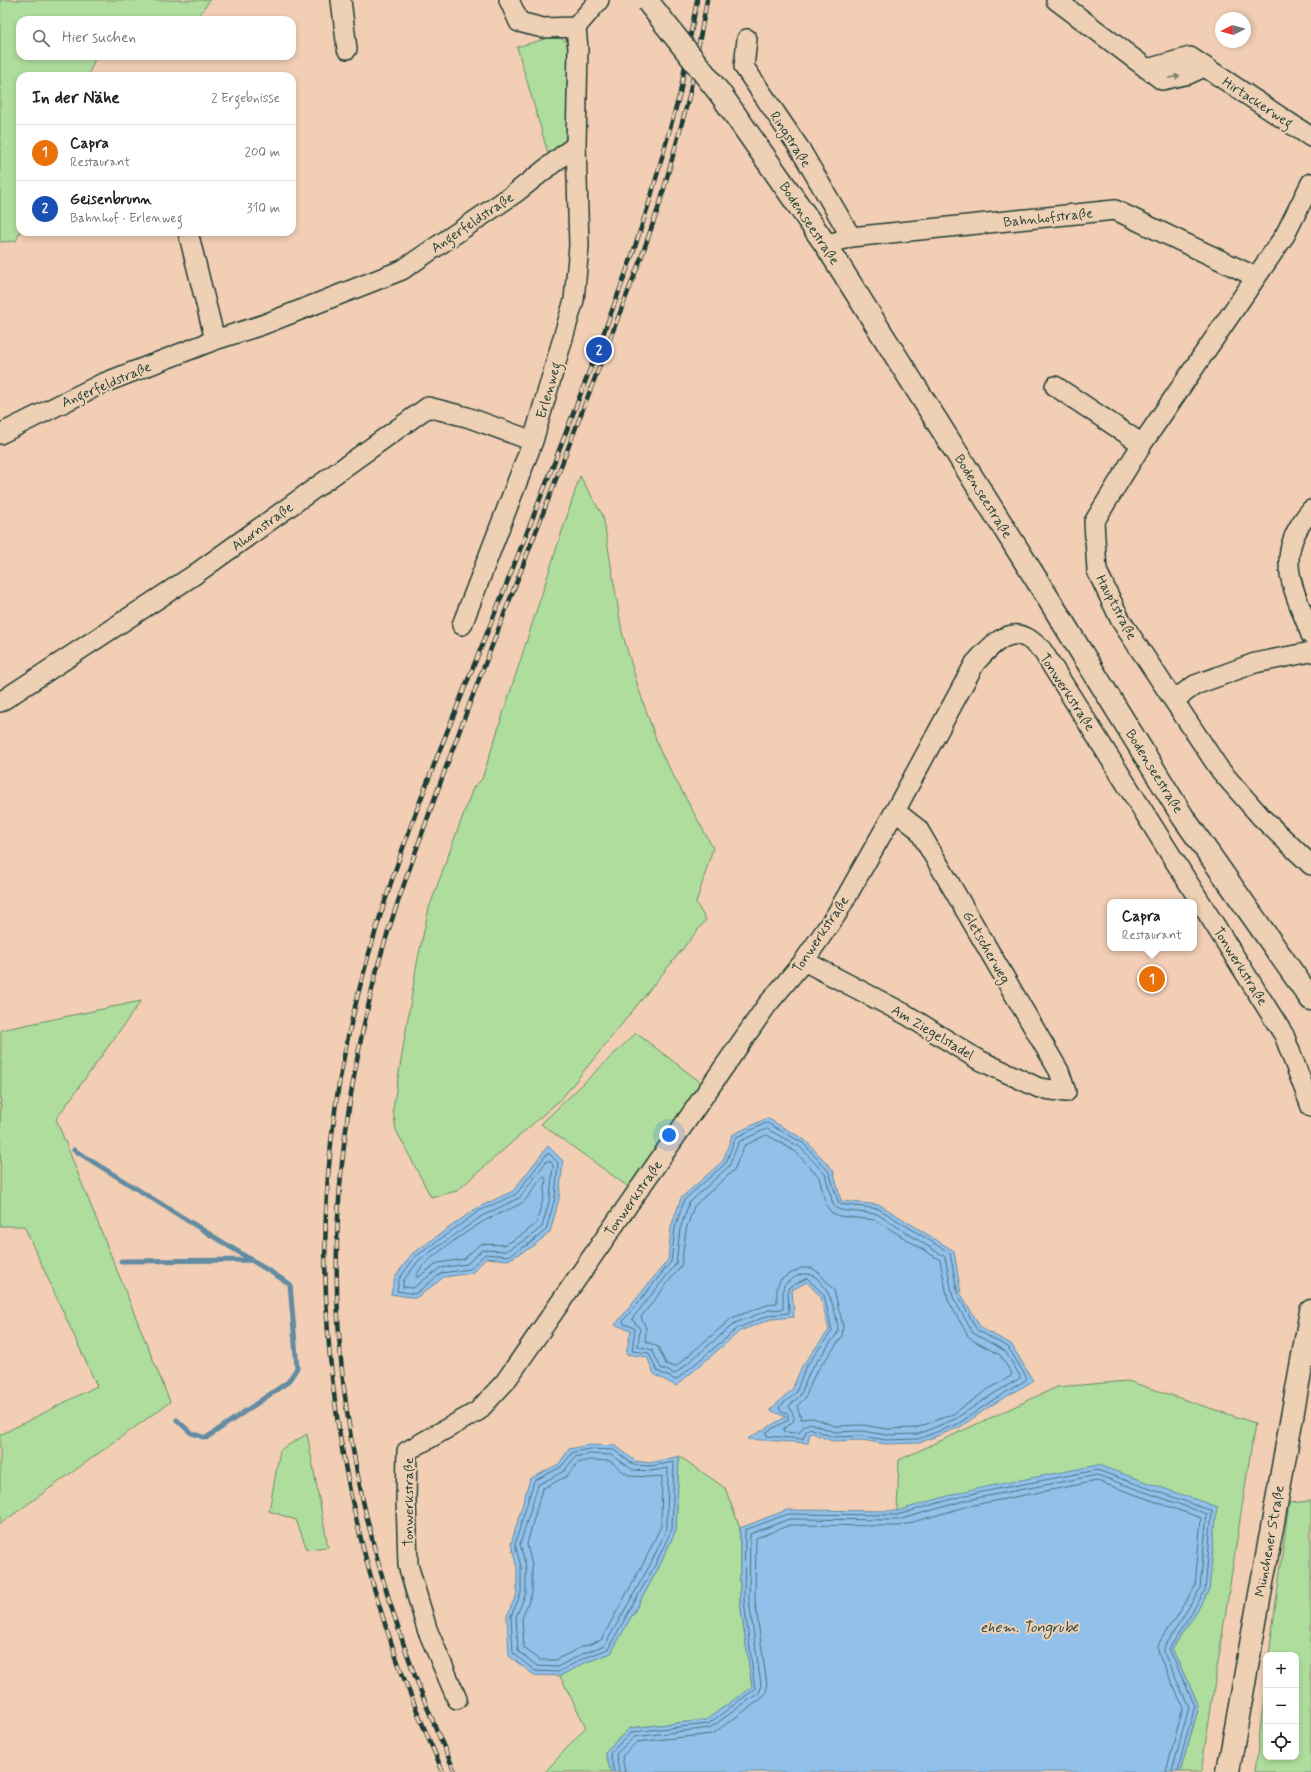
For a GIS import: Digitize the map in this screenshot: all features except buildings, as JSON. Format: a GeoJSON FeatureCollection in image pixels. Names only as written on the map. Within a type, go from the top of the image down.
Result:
{"type":"FeatureCollection","features":[{"type":"Feature","properties":{"kind":"main road","name":"Bodenseestraße"},"geometry":{"type":"LineString","coordinates":[[647,1],[722,96],[826,245],[1043,590],[1182,817],[1311,1000]]}},
{"type":"Feature","properties":{"kind":"main road","name":"Münchener Straße"},"geometry":{"type":"LineString","coordinates":[[1228,1772],[1311,1311]]}},
{"type":"Feature","properties":{"kind":"street"},"geometry":{"type":"LineString","coordinates":[[340,0],[347,49]]}},
{"type":"Feature","properties":{"kind":"street"},"geometry":{"type":"LineString","coordinates":[[509,0],[519,22],[543,28],[576,27]]}},
{"type":"Feature","properties":{"kind":"street"},"geometry":{"type":"LineString","coordinates":[[576,145],[578,64],[576,27],[599,0]]}},
{"type":"Feature","properties":{"kind":"street","name":"Hirtackerweg"},"geometry":{"type":"LineString","coordinates":[[1056,0],[1147,69],[1190,57],[1311,137]]}},
{"type":"Feature","properties":{"kind":"street","name":"Ringstraße"},"geometry":{"type":"LineString","coordinates":[[747,39],[744,67],[800,149],[851,236]]}},
{"type":"Feature","properties":{"kind":"street","name":"Angerfeldstraße"},"geometry":{"type":"LineString","coordinates":[[0,434],[101,384],[215,340],[262,325],[402,270],[514,194],[576,145]]}},
{"type":"Feature","properties":{"kind":"street","name":"Erlenweg"},"geometry":{"type":"LineString","coordinates":[[462,625],[533,442],[574,300],[579,246],[576,145]]}},
{"type":"Feature","properties":{"kind":"street","name":"Hauptstraße"},"geometry":{"type":"LineString","coordinates":[[1311,182],[1285,235],[1142,444],[1094,522],[1097,571],[1121,621],[1220,770],[1261,817],[1311,865]]}},
{"type":"Feature","properties":{"kind":"street","name":"Bahnhofstraße"},"geometry":{"type":"LineString","coordinates":[[826,245],[851,236],[1115,210],[1256,277]]}},
{"type":"Feature","properties":{"kind":"street"},"geometry":{"type":"LineString","coordinates":[[189,236],[215,340]]}},
{"type":"Feature","properties":{"kind":"street"},"geometry":{"type":"LineString","coordinates":[[1055,386],[1142,444]]}},
{"type":"Feature","properties":{"kind":"street","name":"Ahornstraße"},"geometry":{"type":"LineString","coordinates":[[0,702],[194,574],[428,407],[467,417],[533,442]]}},
{"type":"Feature","properties":{"kind":"street"},"geometry":{"type":"LineString","coordinates":[[1311,510],[1303,520],[1291,541],[1288,556],[1290,577],[1311,635]]}},
{"type":"Feature","properties":{"kind":"street","name":"Tonwerkstraße"},"geometry":{"type":"LineString","coordinates":[[457,1699],[427,1629],[408,1565],[406,1499],[407,1451],[478,1411],[504,1382],[767,1004],[804,961],[836,915],[895,812],[975,663],[992,645],[1009,636],[1018,634],[1028,638],[1042,650],[1284,1035],[1311,1107]]}},
{"type":"Feature","properties":{"kind":"street"},"geometry":{"type":"LineString","coordinates":[[1174,700],[1195,685],[1255,663],[1311,652]]}},
{"type":"Feature","properties":{"kind":"street","name":"Gletscherweg"},"geometry":{"type":"LineString","coordinates":[[895,812],[918,828],[1060,1071],[1066,1092]]}},
{"type":"Feature","properties":{"kind":"street","name":"Am Ziegelstadel"},"geometry":{"type":"LineString","coordinates":[[804,961],[908,1015],[977,1058],[1039,1088],[1066,1092]]}},
{"type":"Feature","properties":{"kind":"green space"},"geometry":{"type":"Polygon","coordinates":[[[0,0],[210,0],[198,16],[16,16],[16,60],[94,60],[90,72],[16,72],[16,236],[18,236],[16,241],[0,242],[0,0]]]}},
{"type":"Feature","properties":{"kind":"green space"},"geometry":{"type":"Polygon","coordinates":[[[548,38],[560,38],[569,43],[568,132],[564,144],[551,157],[548,153],[517,47],[548,38]]]}},
{"type":"Feature","properties":{"kind":"green space"},"geometry":{"type":"Polygon","coordinates":[[[580,476],[603,516],[622,632],[639,690],[660,751],[713,848],[696,903],[706,920],[562,1098],[457,1191],[431,1197],[396,1130],[393,1109],[417,963],[429,908],[473,788],[482,779],[580,476]]]}},
{"type":"Feature","properties":{"kind":"green space"},"geometry":{"type":"Polygon","coordinates":[[[141,1001],[56,1119],[170,1402],[0,1524],[0,1435],[97,1386],[24,1226],[0,1226],[1,1030],[141,1001]]]}},
{"type":"Feature","properties":{"kind":"green space"},"geometry":{"type":"Polygon","coordinates":[[[636,1033],[703,1084],[630,1188],[541,1124],[636,1033]]]}},
{"type":"Feature","properties":{"kind":"green space"},"geometry":{"type":"Polygon","coordinates":[[[1128,1381],[1255,1423],[1201,1772],[1180,1772],[1199,1706],[1172,1649],[1209,1592],[897,1511],[899,1460],[1057,1387],[1128,1381]]]}},
{"type":"Feature","properties":{"kind":"green space"},"geometry":{"type":"Polygon","coordinates":[[[307,1434],[328,1547],[307,1549],[296,1520],[269,1511],[280,1450],[307,1434]]]}},
{"type":"Feature","properties":{"kind":"green space"},"geometry":{"type":"Polygon","coordinates":[[[679,1456],[725,1488],[740,1528],[740,1602],[752,1687],[706,1720],[630,1728],[605,1752],[611,1772],[545,1772],[586,1727],[560,1676],[584,1663],[611,1653],[658,1569],[676,1530],[679,1456]]]}},
{"type":"Feature","properties":{"kind":"green space"},"geometry":{"type":"Polygon","coordinates":[[[1311,1501],[1311,1772],[1255,1772],[1263,1707],[1263,1760],[1299,1760],[1299,1652],[1269,1652],[1289,1503],[1311,1501]]]}},
{"type":"Feature","properties":{"kind":"water"},"geometry":{"type":"Polygon","coordinates":[[[767,1118],[805,1140],[833,1170],[841,1201],[880,1205],[954,1251],[961,1294],[981,1328],[1011,1344],[1033,1381],[995,1403],[960,1427],[919,1443],[886,1444],[862,1440],[832,1441],[810,1432],[808,1443],[747,1439],[786,1417],[770,1410],[792,1390],[802,1366],[829,1330],[821,1297],[807,1282],[792,1290],[794,1317],[771,1319],[740,1331],[676,1386],[654,1374],[647,1357],[626,1354],[631,1330],[615,1325],[668,1260],[671,1227],[681,1198],[723,1161],[732,1135],[767,1118]]]}},
{"type":"Feature","properties":{"kind":"water"},"geometry":{"type":"Polygon","coordinates":[[[548,1146],[563,1161],[559,1199],[550,1232],[532,1247],[508,1260],[486,1258],[472,1273],[444,1277],[416,1298],[391,1294],[395,1277],[412,1254],[477,1208],[513,1191],[548,1146]]]}},
{"type":"Feature","properties":{"kind":"water"},"geometry":{"type":"Polygon","coordinates":[[[589,1445],[616,1446],[635,1461],[650,1463],[679,1456],[676,1530],[658,1569],[611,1653],[584,1663],[560,1676],[534,1675],[509,1656],[507,1616],[517,1593],[517,1568],[511,1544],[530,1479],[559,1464],[569,1449],[589,1445]]]}},
{"type":"Feature","properties":{"kind":"water","name":"ehem. Tongrube"},"geometry":{"type":"Polygon","coordinates":[[[1098,1465],[1217,1507],[1209,1592],[1172,1649],[1199,1706],[1180,1772],[611,1772],[605,1752],[630,1728],[706,1720],[752,1687],[740,1602],[740,1528],[787,1510],[897,1511],[965,1491],[1098,1465]]]}},
{"type":"Feature","properties":{"kind":"waterway"},"geometry":{"type":"LineString","coordinates":[[74,1150],[290,1284],[297,1368],[288,1382],[206,1438],[191,1433],[177,1420]]}},
{"type":"Feature","properties":{"kind":"waterway"},"geometry":{"type":"LineString","coordinates":[[121,1261],[252,1260]]}},
{"type":"Feature","properties":{"kind":"railway"},"geometry":{"type":"LineString","coordinates":[[443,1772],[395,1654],[374,1587],[356,1520],[342,1451],[332,1382],[327,1312],[325,1242],[328,1173],[336,1103],[347,1042],[361,982],[397,864],[418,806],[562,444],[633,253],[650,200],[680,93],[697,0]]}},
{"type":"Feature","properties":{"kind":"railway"},"geometry":{"type":"LineString","coordinates":[[455,1772],[427,1707],[402,1639],[381,1571],[363,1501],[350,1431],[341,1360],[337,1288],[340,1186],[351,1094],[362,1033],[376,973],[401,893],[462,723],[641,258],[660,203],[689,97],[707,0]]}},
{"type":"Feature","properties":{"kind":"place","name":"Geisenbrunn"},"geometry":{"type":"Point","coordinates":[599,350]}},
{"type":"Feature","properties":{"kind":"place","name":"Capra"},"geometry":{"type":"Point","coordinates":[1152,979]}}]}
